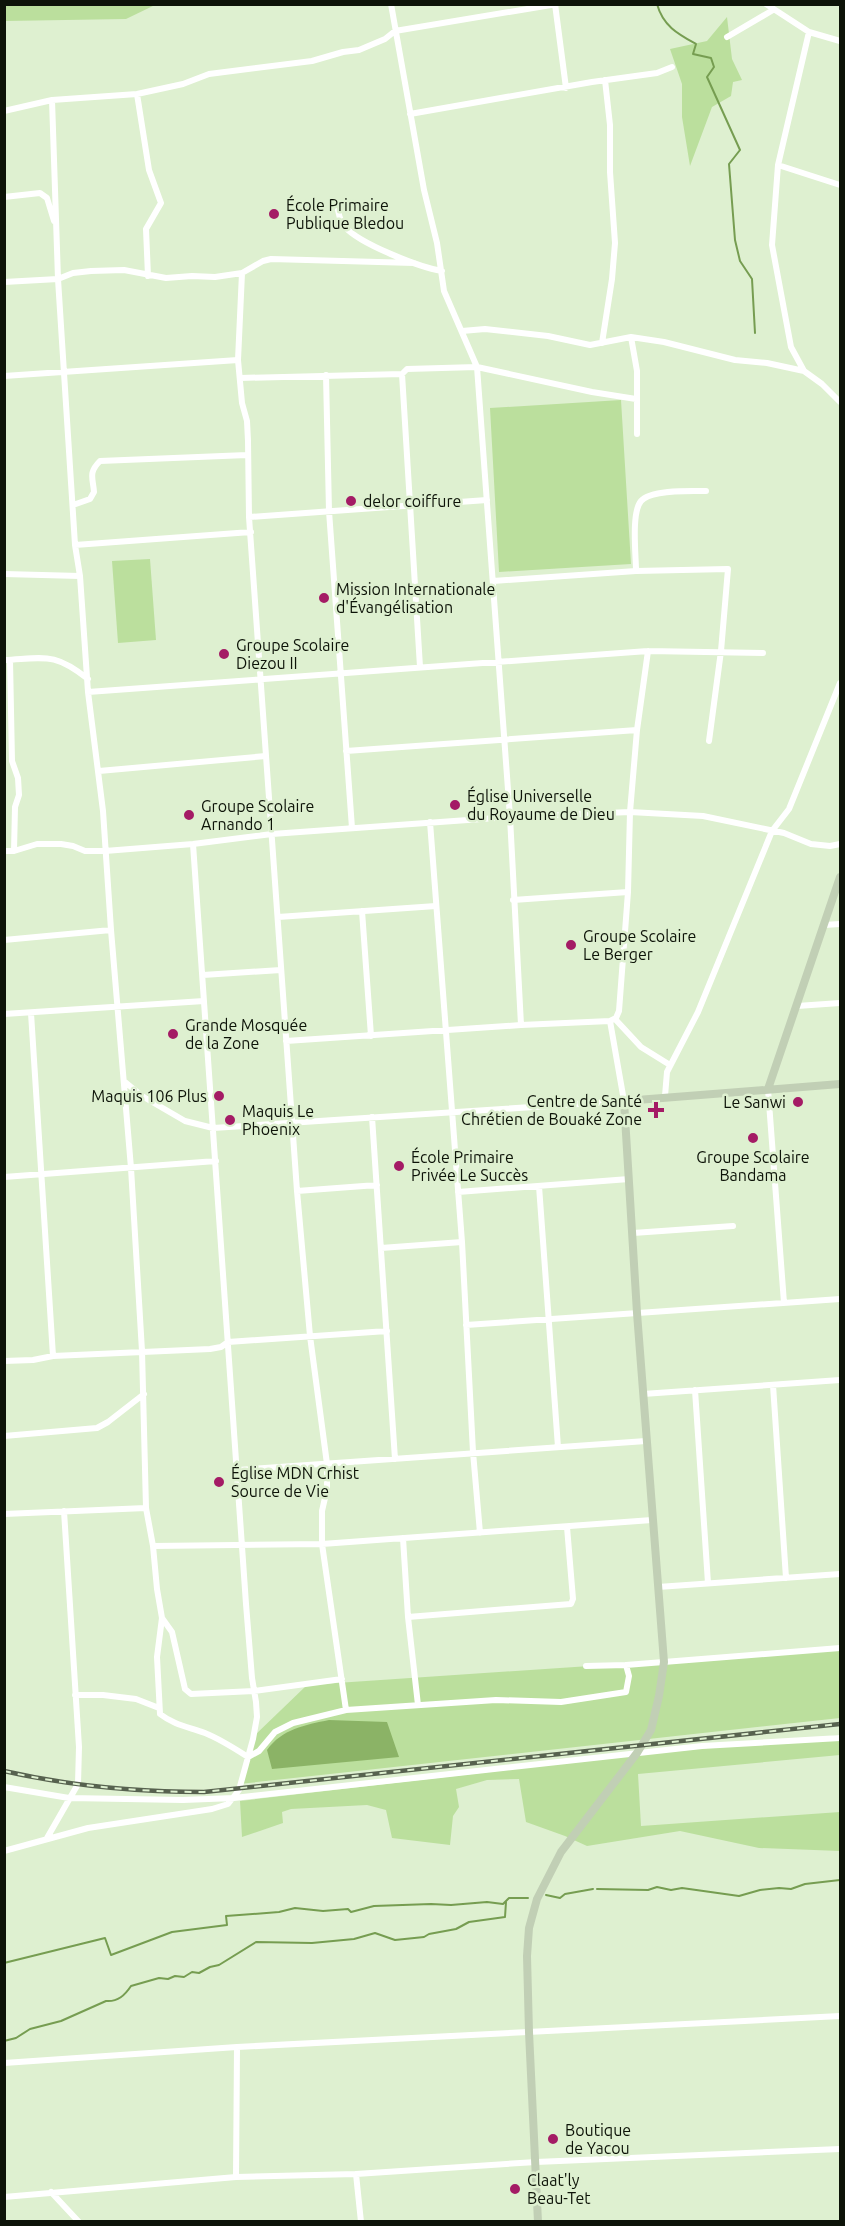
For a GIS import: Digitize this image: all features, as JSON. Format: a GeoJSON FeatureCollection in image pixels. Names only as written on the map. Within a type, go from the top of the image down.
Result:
{"type":"FeatureCollection","features":[{"type":"Feature","properties":{"kind":"street"},"geometry":{"type":"LineString","coordinates":[[391,4],[444,291],[477,367],[510,817],[521,1025]]}},
{"type":"Feature","properties":{"kind":"street"},"geometry":{"type":"LineString","coordinates":[[766,4],[809,32],[840,41]]}},
{"type":"Feature","properties":{"kind":"street"},"geometry":{"type":"LineString","coordinates":[[4,111],[52,100],[137,94],[183,84],[208,74],[312,61],[358,50],[385,39],[395,31],[556,5],[566,88]]}},
{"type":"Feature","properties":{"kind":"street"},"geometry":{"type":"LineString","coordinates":[[727,37],[773,10]]}},
{"type":"Feature","properties":{"kind":"street"},"geometry":{"type":"LineString","coordinates":[[804,371],[791,347],[772,245],[778,165],[809,32]]}},
{"type":"Feature","properties":{"kind":"street"},"geometry":{"type":"LineString","coordinates":[[410,114],[657,73],[672,67]]}},
{"type":"Feature","properties":{"kind":"street"},"geometry":{"type":"LineString","coordinates":[[602,343],[615,243],[610,172],[610,125],[605,80]]}},
{"type":"Feature","properties":{"kind":"street"},"geometry":{"type":"LineString","coordinates":[[137,94],[148,170],[161,203],[146,229],[148,276]]}},
{"type":"Feature","properties":{"kind":"street"},"geometry":{"type":"LineString","coordinates":[[52,100],[58,279],[75,545],[80,576],[88,692],[99,771],[125,1082],[142,1351],[146,1508],[162,1618],[157,1657],[159,1708],[160,1714],[176,1724],[206,1734],[248,1757]]}},
{"type":"Feature","properties":{"kind":"street"},"geometry":{"type":"LineString","coordinates":[[778,165],[840,185]]}},
{"type":"Feature","properties":{"kind":"street"},"geometry":{"type":"LineString","coordinates":[[4,197],[40,193],[46,198],[56,227]]}},
{"type":"Feature","properties":{"kind":"street"},"geometry":{"type":"LineString","coordinates":[[338,210],[345,227],[358,238],[414,263],[442,272]]}},
{"type":"Feature","properties":{"kind":"street"},"geometry":{"type":"LineString","coordinates":[[4,282],[58,279],[73,273],[124,270],[166,278],[215,277],[242,273],[271,259],[414,263]]}},
{"type":"Feature","properties":{"kind":"street"},"geometry":{"type":"LineString","coordinates":[[242,273],[238,360],[242,404],[247,421],[249,517],[286,1041],[310,1336],[327,1464],[327,1489],[322,1511],[322,1544],[346,1710]]}},
{"type":"Feature","properties":{"kind":"street"},"geometry":{"type":"LineString","coordinates":[[462,331],[485,329],[548,336],[590,345],[631,337],[664,342],[735,360],[767,363],[804,371],[822,384],[840,402]]}},
{"type":"Feature","properties":{"kind":"street"},"geometry":{"type":"LineString","coordinates":[[631,337],[637,371],[637,434]]}},
{"type":"Feature","properties":{"kind":"street"},"geometry":{"type":"LineString","coordinates":[[4,376],[238,360]]}},
{"type":"Feature","properties":{"kind":"street"},"geometry":{"type":"LineString","coordinates":[[240,378],[402,374],[407,369],[477,367],[592,392],[636,399]]}},
{"type":"Feature","properties":{"kind":"street"},"geometry":{"type":"LineString","coordinates":[[402,374],[420,667]]}},
{"type":"Feature","properties":{"kind":"street"},"geometry":{"type":"LineString","coordinates":[[326,375],[329,511],[352,828]]}},
{"type":"Feature","properties":{"kind":"street"},"geometry":{"type":"LineString","coordinates":[[73,506],[90,499],[94,492],[91,478],[94,467],[100,461],[247,455]]}},
{"type":"Feature","properties":{"kind":"street"},"geometry":{"type":"LineString","coordinates":[[636,571],[636,511],[641,501],[648,496],[680,491],[706,491]]}},
{"type":"Feature","properties":{"kind":"street"},"geometry":{"type":"LineString","coordinates":[[249,517],[488,500]]}},
{"type":"Feature","properties":{"kind":"street"},"geometry":{"type":"LineString","coordinates":[[75,545],[251,532]]}},
{"type":"Feature","properties":{"kind":"street"},"geometry":{"type":"LineString","coordinates":[[493,581],[636,571],[728,569],[721,651],[709,741]]}},
{"type":"Feature","properties":{"kind":"street"},"geometry":{"type":"LineString","coordinates":[[4,574],[80,576]]}},
{"type":"Feature","properties":{"kind":"street"},"geometry":{"type":"LineString","coordinates":[[88,692],[648,651],[763,653]]}},
{"type":"Feature","properties":{"kind":"street"},"geometry":{"type":"LineString","coordinates":[[538,2222],[526,1956],[529,1928],[537,1899],[561,1852],[637,1753],[651,1730],[657,1711],[664,1662],[646,1441],[624,1101],[613,1020],[619,1011],[628,892],[630,812],[637,730],[648,651]]}},
{"type":"Feature","properties":{"kind":"street"},"geometry":{"type":"LineString","coordinates":[[14,852],[15,807],[19,795],[18,778],[12,761],[7,660],[44,657],[58,659],[88,680]]}},
{"type":"Feature","properties":{"kind":"street"},"geometry":{"type":"LineString","coordinates":[[666,1096],[666,1079],[670,1065],[680,1051],[698,1012],[772,831],[789,809],[840,683]]}},
{"type":"Feature","properties":{"kind":"street"},"geometry":{"type":"LineString","coordinates":[[346,751],[637,730]]}},
{"type":"Feature","properties":{"kind":"street"},"geometry":{"type":"LineString","coordinates":[[99,771],[266,756]]}},
{"type":"Feature","properties":{"kind":"street"},"geometry":{"type":"LineString","coordinates":[[4,851],[14,852],[38,844],[73,846],[85,851],[105,851],[193,844],[272,834],[430,822],[630,812],[703,816],[784,833],[820,845],[840,844]]}},
{"type":"Feature","properties":{"kind":"street"},"geometry":{"type":"LineString","coordinates":[[430,822],[462,1242],[473,1452],[480,1533]]}},
{"type":"Feature","properties":{"kind":"street"},"geometry":{"type":"LineString","coordinates":[[4,1851],[88,1828],[212,1809],[228,1804],[239,1790],[257,1717],[242,1544],[193,844]]}},
{"type":"Feature","properties":{"kind":"street"},"geometry":{"type":"LineString","coordinates":[[784,1303],[768,1089],[840,877]]}},
{"type":"Feature","properties":{"kind":"street"},"geometry":{"type":"LineString","coordinates":[[513,900],[628,892]]}},
{"type":"Feature","properties":{"kind":"street"},"geometry":{"type":"LineString","coordinates":[[278,917],[436,906]]}},
{"type":"Feature","properties":{"kind":"street"},"geometry":{"type":"LineString","coordinates":[[362,911],[371,1036]]}},
{"type":"Feature","properties":{"kind":"street"},"geometry":{"type":"LineString","coordinates":[[824,925],[840,924]]}},
{"type":"Feature","properties":{"kind":"street"},"geometry":{"type":"LineString","coordinates":[[4,940],[111,930]]}},
{"type":"Feature","properties":{"kind":"street"},"geometry":{"type":"LineString","coordinates":[[202,975],[281,970]]}},
{"type":"Feature","properties":{"kind":"street"},"geometry":{"type":"LineString","coordinates":[[4,1014],[204,1001]]}},
{"type":"Feature","properties":{"kind":"street"},"geometry":{"type":"LineString","coordinates":[[797,1006],[840,1003]]}},
{"type":"Feature","properties":{"kind":"street"},"geometry":{"type":"LineString","coordinates":[[31,1013],[53,1356]]}},
{"type":"Feature","properties":{"kind":"street"},"geometry":{"type":"LineString","coordinates":[[286,1041],[613,1020],[641,1047],[670,1065]]}},
{"type":"Feature","properties":{"kind":"street"},"geometry":{"type":"LineString","coordinates":[[125,1082],[142,1096],[185,1121],[213,1128],[624,1101],[840,1084]]}},
{"type":"Feature","properties":{"kind":"street"},"geometry":{"type":"LineString","coordinates":[[372,1117],[394,1459]]}},
{"type":"Feature","properties":{"kind":"street"},"geometry":{"type":"LineString","coordinates":[[4,1177],[216,1161]]}},
{"type":"Feature","properties":{"kind":"street"},"geometry":{"type":"LineString","coordinates":[[458,1192],[629,1179]]}},
{"type":"Feature","properties":{"kind":"street"},"geometry":{"type":"LineString","coordinates":[[297,1191],[377,1185]]}},
{"type":"Feature","properties":{"kind":"street"},"geometry":{"type":"LineString","coordinates":[[539,1186],[558,1447]]}},
{"type":"Feature","properties":{"kind":"street"},"geometry":{"type":"LineString","coordinates":[[633,1233],[733,1226]]}},
{"type":"Feature","properties":{"kind":"street"},"geometry":{"type":"LineString","coordinates":[[381,1248],[462,1242]]}},
{"type":"Feature","properties":{"kind":"street"},"geometry":{"type":"LineString","coordinates":[[466,1325],[840,1299]]}},
{"type":"Feature","properties":{"kind":"street"},"geometry":{"type":"LineString","coordinates":[[4,1361],[33,1360],[53,1356],[210,1349],[221,1347],[228,1342],[387,1330]]}},
{"type":"Feature","properties":{"kind":"street"},"geometry":{"type":"LineString","coordinates":[[644,1394],[840,1380]]}},
{"type":"Feature","properties":{"kind":"street"},"geometry":{"type":"LineString","coordinates":[[772,1385],[786,1578]]}},
{"type":"Feature","properties":{"kind":"street"},"geometry":{"type":"LineString","coordinates":[[695,1390],[708,1583]]}},
{"type":"Feature","properties":{"kind":"street"},"geometry":{"type":"LineString","coordinates":[[4,1436],[97,1428],[144,1394]]}},
{"type":"Feature","properties":{"kind":"street"},"geometry":{"type":"LineString","coordinates":[[238,1470],[646,1441]]}},
{"type":"Feature","properties":{"kind":"street"},"geometry":{"type":"LineString","coordinates":[[4,1514],[146,1508]]}},
{"type":"Feature","properties":{"kind":"street"},"geometry":{"type":"LineString","coordinates":[[47,1838],[78,1785],[79,1747],[64,1511]]}},
{"type":"Feature","properties":{"kind":"street"},"geometry":{"type":"LineString","coordinates":[[153,1546],[322,1544],[652,1520]]}},
{"type":"Feature","properties":{"kind":"street"},"geometry":{"type":"LineString","coordinates":[[408,1617],[571,1604],[573,1599],[567,1527]]}},
{"type":"Feature","properties":{"kind":"street"},"geometry":{"type":"LineString","coordinates":[[403,1538],[408,1617],[418,1705]]}},
{"type":"Feature","properties":{"kind":"street"},"geometry":{"type":"LineString","coordinates":[[658,1587],[840,1574]]}},
{"type":"Feature","properties":{"kind":"street"},"geometry":{"type":"LineString","coordinates":[[162,1618],[172,1632],[187,1692],[191,1694],[254,1691],[342,1678]]}},
{"type":"Feature","properties":{"kind":"street"},"geometry":{"type":"LineString","coordinates":[[586,1666],[626,1665],[840,1648]]}},
{"type":"Feature","properties":{"kind":"street"},"geometry":{"type":"LineString","coordinates":[[248,1757],[259,1751],[275,1732],[283,1728],[346,1710],[496,1700],[561,1702],[626,1692],[629,1676],[626,1665]]}},
{"type":"Feature","properties":{"kind":"street"},"geometry":{"type":"LineString","coordinates":[[75,1695],[103,1695],[136,1699],[159,1708]]}},
{"type":"Feature","properties":{"kind":"street"},"geometry":{"type":"LineString","coordinates":[[4,1787],[69,1798],[183,1800],[234,1798],[702,1746],[840,1738]]}},
{"type":"Feature","properties":{"kind":"street"},"geometry":{"type":"LineString","coordinates":[[4,2063],[237,2047],[840,2016]]}},
{"type":"Feature","properties":{"kind":"street"},"geometry":{"type":"LineString","coordinates":[[236,2177],[237,2047]]}},
{"type":"Feature","properties":{"kind":"street"},"geometry":{"type":"LineString","coordinates":[[4,2197],[236,2177],[356,2174],[536,2162],[840,2149]]}},
{"type":"Feature","properties":{"kind":"street"},"geometry":{"type":"LineString","coordinates":[[356,2174],[361,2222]]}},
{"type":"Feature","properties":{"kind":"street"},"geometry":{"type":"LineString","coordinates":[[51,2192],[79,2222]]}},
{"type":"Feature","properties":{"kind":"green space"},"geometry":{"type":"Polygon","coordinates":[[[4,5],[155,5],[126,19],[5,21],[4,5]]]}},
{"type":"Feature","properties":{"kind":"green space"},"geometry":{"type":"Polygon","coordinates":[[[727,17],[732,59],[742,80],[733,82],[731,96],[712,107],[690,166],[682,117],[682,84],[670,49],[707,41],[727,17]]]}},
{"type":"Feature","properties":{"kind":"green space"},"geometry":{"type":"Polygon","coordinates":[[[621,400],[631,564],[499,572],[490,408],[621,400]]]}},
{"type":"Feature","properties":{"kind":"green space"},"geometry":{"type":"Polygon","coordinates":[[[150,559],[156,640],[118,643],[112,561],[150,559]]]}},
{"type":"Feature","properties":{"kind":"green space"},"geometry":{"type":"Polygon","coordinates":[[[840,1649],[840,1718],[239,1784],[252,1738],[307,1685],[840,1649]]]}},
{"type":"Feature","properties":{"kind":"green space"},"geometry":{"type":"Polygon","coordinates":[[[329,1720],[387,1722],[399,1757],[272,1769],[267,1750],[273,1743],[303,1726],[329,1720]]]}},
{"type":"Feature","properties":{"kind":"green space"},"geometry":{"type":"Polygon","coordinates":[[[840,1735],[840,1755],[638,1774],[641,1826],[840,1812],[840,1851],[759,1848],[680,1831],[587,1846],[526,1822],[519,1779],[487,1780],[456,1789],[459,1807],[453,1816],[450,1845],[392,1838],[386,1810],[367,1805],[291,1809],[282,1812],[283,1823],[242,1837],[240,1801],[626,1756],[840,1735]]]}},
{"type":"Feature","properties":{"kind":"waterway"},"geometry":{"type":"LineString","coordinates":[[657,4],[667,24],[696,44],[693,54],[711,58],[714,67],[707,77],[740,150],[729,164],[735,240],[740,261],[752,279],[755,333]]}},
{"type":"Feature","properties":{"kind":"waterway"},"geometry":{"type":"LineString","coordinates":[[597,1889],[648,1890],[657,1887],[671,1890],[682,1888],[739,1896],[760,1890],[791,1889],[805,1884],[840,1880]]}},
{"type":"Feature","properties":{"kind":"waterway"},"geometry":{"type":"LineString","coordinates":[[546,1895],[560,1898],[565,1894],[593,1889]]}},
{"type":"Feature","properties":{"kind":"waterway"},"geometry":{"type":"LineString","coordinates":[[4,1963],[105,1938],[111,1955],[172,1932],[227,1925],[226,1916],[279,1912],[295,1908],[323,1911],[348,1909],[351,1912],[374,1906],[487,1902],[503,1904],[509,1898],[528,1898]]}},
{"type":"Feature","properties":{"kind":"waterway"},"geometry":{"type":"LineString","coordinates":[[4,2041],[16,2038],[30,2029],[61,2021],[106,2001],[118,1999],[131,1986],[159,1978],[168,1979],[175,1976],[184,1977],[192,1972],[199,1973],[219,1965],[256,1942],[312,1943],[354,1939],[375,1933],[395,1940],[424,1937],[456,1929],[469,1922],[505,1917],[506,1902]]}},
{"type":"Feature","properties":{"kind":"railway"},"geometry":{"type":"LineString","coordinates":[[4,1771],[54,1781],[104,1787],[204,1792],[840,1724]]}},
{"type":"Feature","properties":{"kind":"place","name":"École Primaire Publique Bledou"},"geometry":{"type":"Point","coordinates":[274,214]}},
{"type":"Feature","properties":{"kind":"place","name":"delor coiffure"},"geometry":{"type":"Point","coordinates":[351,501]}},
{"type":"Feature","properties":{"kind":"place","name":"Mission Internationale d'Évangélisation"},"geometry":{"type":"Point","coordinates":[324,598]}},
{"type":"Feature","properties":{"kind":"place","name":"Groupe Scolaire Diezou II"},"geometry":{"type":"Point","coordinates":[224,654]}},
{"type":"Feature","properties":{"kind":"place","name":"Église Universelle du Royaume de Dieu"},"geometry":{"type":"Point","coordinates":[455,805]}},
{"type":"Feature","properties":{"kind":"place","name":"Groupe Scolaire Arnando 1"},"geometry":{"type":"Point","coordinates":[189,815]}},
{"type":"Feature","properties":{"kind":"place","name":"Groupe Scolaire Le Berger"},"geometry":{"type":"Point","coordinates":[571,945]}},
{"type":"Feature","properties":{"kind":"place","name":"Grande Mosquée de la Zone"},"geometry":{"type":"Point","coordinates":[173,1034]}},
{"type":"Feature","properties":{"kind":"place","name":"Maquis 106 Plus"},"geometry":{"type":"Point","coordinates":[219,1096]}},
{"type":"Feature","properties":{"kind":"place","name":"Le Sanwi"},"geometry":{"type":"Point","coordinates":[798,1102]}},
{"type":"Feature","properties":{"kind":"place","name":"Centre de Santé Chrétien de Bouaké Zone"},"geometry":{"type":"Point","coordinates":[656,1110]}},
{"type":"Feature","properties":{"kind":"place","name":"Maquis Le Phoenix"},"geometry":{"type":"Point","coordinates":[230,1120]}},
{"type":"Feature","properties":{"kind":"place","name":"Groupe Scolaire Bandama"},"geometry":{"type":"Point","coordinates":[753,1138]}},
{"type":"Feature","properties":{"kind":"place","name":"École Primaire Privée Le Succès"},"geometry":{"type":"Point","coordinates":[399,1166]}},
{"type":"Feature","properties":{"kind":"place","name":"Église MDN Crhist Source de Vie"},"geometry":{"type":"Point","coordinates":[219,1482]}},
{"type":"Feature","properties":{"kind":"place","name":"Boutique de Yacou"},"geometry":{"type":"Point","coordinates":[553,2139]}},
{"type":"Feature","properties":{"kind":"place","name":"Claat'ly Beau-Tet"},"geometry":{"type":"Point","coordinates":[515,2189]}}]}
